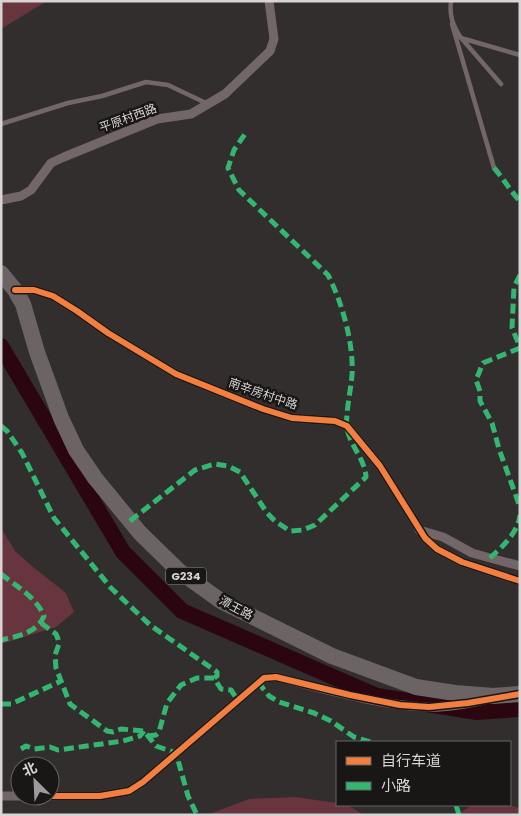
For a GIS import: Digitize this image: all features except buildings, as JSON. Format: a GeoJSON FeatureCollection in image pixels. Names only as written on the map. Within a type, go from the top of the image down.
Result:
{"type":"FeatureCollection","features":[{"type":"Feature","properties":{"kind":"highway","name":"潭王路"},"geometry":{"type":"LineString","coordinates":[[1,273],[15,290],[22,304],[61,418],[76,450],[95,478],[140,533],[179,572],[221,601],[332,656],[416,687],[493,696],[520,694]]}},
{"type":"Feature","properties":{"kind":"street","name":"平原村西路"},"geometry":{"type":"LineString","coordinates":[[1,200],[21,196],[31,190],[51,163],[157,119],[191,114],[225,94],[270,51],[274,39],[269,1]]}},
{"type":"Feature","properties":{"kind":"street","name":"南辛房村中路"},"geometry":{"type":"LineString","coordinates":[[15,290],[34,290],[54,296],[108,333],[176,374],[263,409],[292,418],[335,421],[347,426],[380,466],[419,530],[437,549],[454,558],[520,582]]}},
{"type":"Feature","properties":{"kind":"street"},"geometry":{"type":"LineString","coordinates":[[419,530],[443,537],[472,553],[520,566]]}},
{"type":"Feature","properties":{"kind":"street"},"geometry":{"type":"LineString","coordinates":[[60,796],[100,796],[128,791],[143,782],[237,699],[264,678],[276,677],[350,695],[428,708],[520,694]]}},
{"type":"Feature","properties":{"kind":"lane"},"geometry":{"type":"LineString","coordinates":[[451,1],[450,13],[452,24],[494,168]]}},
{"type":"Feature","properties":{"kind":"lane"},"geometry":{"type":"LineString","coordinates":[[452,24],[461,38],[501,84]]}},
{"type":"Feature","properties":{"kind":"lane"},"geometry":{"type":"LineString","coordinates":[[461,38],[520,55]]}},
{"type":"Feature","properties":{"kind":"lane"},"geometry":{"type":"LineString","coordinates":[[1,124],[68,103],[102,96],[146,82],[168,86],[209,104]]}},
{"type":"Feature","properties":{"kind":"shaded area"},"geometry":{"type":"Polygon","coordinates":[[[1,1],[47,1],[1,29],[1,1]]]}},
{"type":"Feature","properties":{"kind":"shaded area"},"geometry":{"type":"Polygon","coordinates":[[[1,528],[15,551],[66,593],[74,612],[56,627],[1,644],[1,528]]]}},
{"type":"Feature","properties":{"kind":"shaded area"},"geometry":{"type":"Polygon","coordinates":[[[295,797],[336,803],[336,806],[349,806],[364,815],[207,815],[249,799],[295,797]]]}},
{"type":"Feature","properties":{"kind":"shaded area"},"geometry":{"type":"Polygon","coordinates":[[[470,806],[511,806],[520,808],[520,815],[457,815],[470,806]]]}},
{"type":"Feature","properties":{"kind":"waterway"},"geometry":{"type":"LineString","coordinates":[[1,346],[123,552],[182,611],[377,696],[477,712],[520,709]]}},
{"type":"Feature","properties":{"kind":"marked path"},"geometry":{"type":"LineString","coordinates":[[130,521],[195,470],[214,464],[228,466],[240,472],[267,513],[290,531],[303,530],[315,525],[366,477],[363,464],[351,441],[347,428],[352,363],[346,323],[338,298],[328,275],[239,190],[228,168],[234,150],[245,134]]}},
{"type":"Feature","properties":{"kind":"marked path"},"geometry":{"type":"LineString","coordinates":[[494,168],[520,201]]}},
{"type":"Feature","properties":{"kind":"marked path"},"geometry":{"type":"LineString","coordinates":[[520,275],[514,287],[512,328],[520,347]]}},
{"type":"Feature","properties":{"kind":"marked path"},"geometry":{"type":"LineString","coordinates":[[520,348],[483,363],[476,380],[480,391],[480,401],[492,423],[499,449],[520,507]]}},
{"type":"Feature","properties":{"kind":"marked path"},"geometry":{"type":"LineString","coordinates":[[1,426],[7,431],[22,453],[54,518],[111,588],[150,625],[217,672],[217,676],[214,678]]}},
{"type":"Feature","properties":{"kind":"marked path"},"geometry":{"type":"LineString","coordinates":[[490,558],[513,534],[520,515]]}},
{"type":"Feature","properties":{"kind":"marked path"},"geometry":{"type":"LineString","coordinates":[[1,574],[31,598],[44,616],[41,622],[32,630],[1,640]]}},
{"type":"Feature","properties":{"kind":"marked path"},"geometry":{"type":"LineString","coordinates":[[41,623],[56,634],[58,639],[59,644],[55,655],[56,668],[70,704],[107,731],[113,732],[121,729],[144,731],[156,746],[176,753],[188,796],[197,815]]}},
{"type":"Feature","properties":{"kind":"marked path"},"geometry":{"type":"LineString","coordinates":[[148,736],[156,735],[159,732],[167,703],[181,685],[197,678],[214,678],[221,689],[231,690],[237,699]]}},
{"type":"Feature","properties":{"kind":"marked path"},"geometry":{"type":"LineString","coordinates":[[1,704],[11,704],[61,681]]}},
{"type":"Feature","properties":{"kind":"marked path"},"geometry":{"type":"LineString","coordinates":[[258,682],[269,696],[279,702],[314,713],[331,721],[354,737],[367,741]]}},
{"type":"Feature","properties":{"kind":"marked path"},"geometry":{"type":"LineString","coordinates":[[21,749],[26,746],[34,749],[50,747],[58,750],[123,741],[140,736],[144,731]]}},
{"type":"Feature","properties":{"kind":"marked path"},"geometry":{"type":"LineString","coordinates":[[456,806],[459,815]]}},
{"type":"Feature","properties":{"kind":"cycle path"},"geometry":{"type":"LineString","coordinates":[[15,290],[34,290],[53,296],[108,333],[176,374],[263,409],[292,418],[335,421],[347,426],[380,466],[425,538],[437,549],[462,562],[520,581]]}},
{"type":"Feature","properties":{"kind":"cycle path"},"geometry":{"type":"LineString","coordinates":[[60,796],[100,796],[129,791],[143,782],[264,678],[276,677],[400,705],[429,707],[468,703],[520,694]]}}]}
